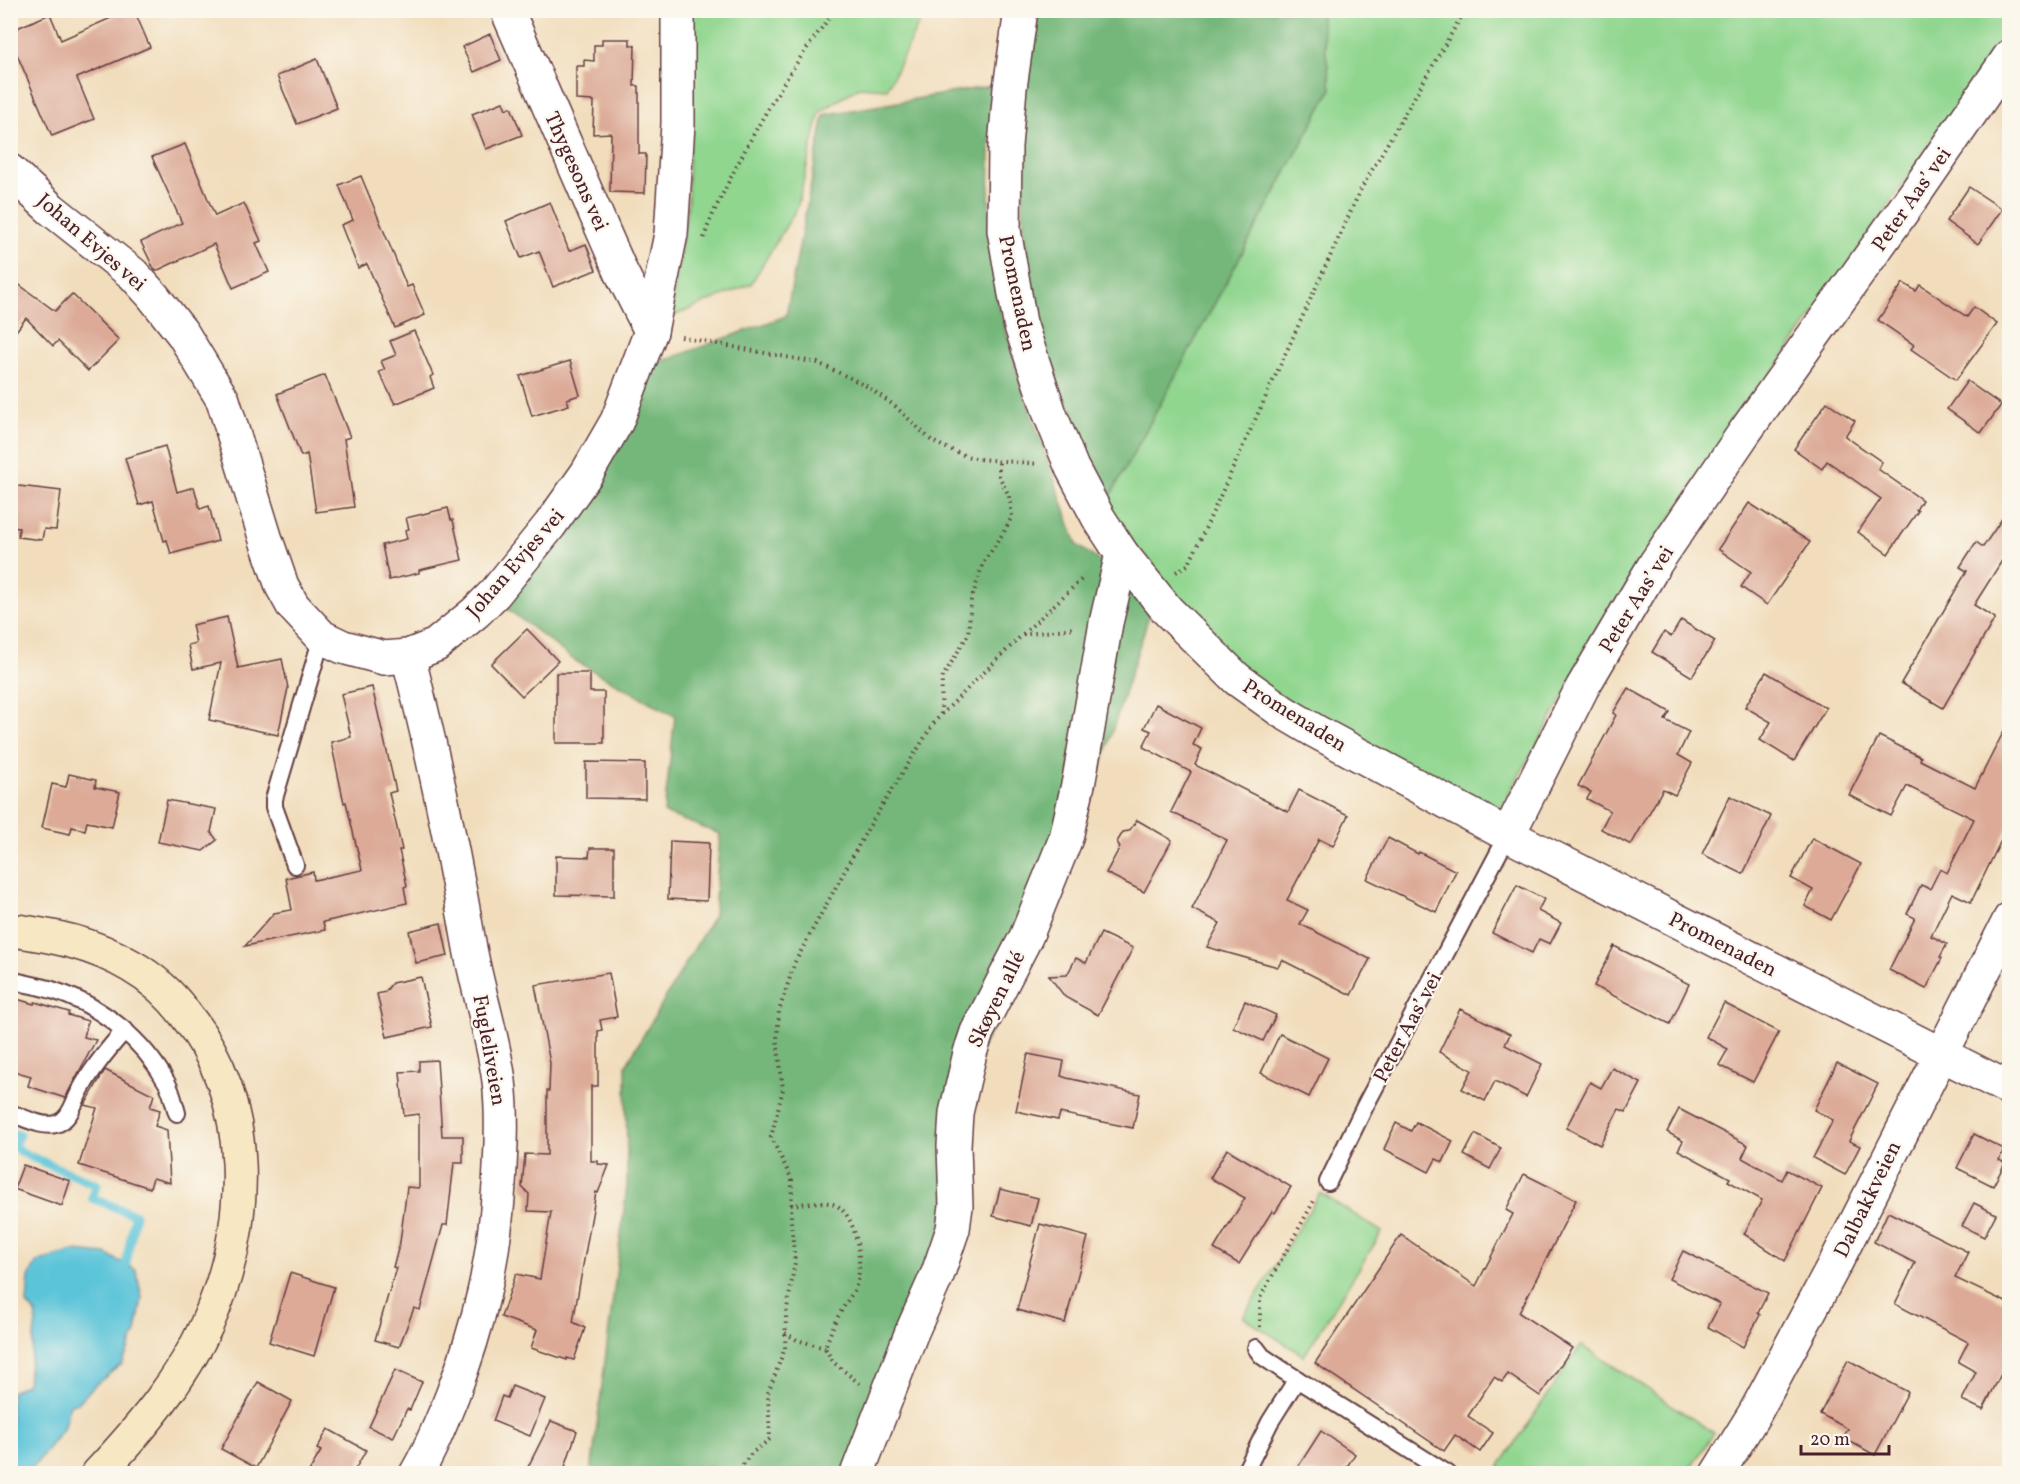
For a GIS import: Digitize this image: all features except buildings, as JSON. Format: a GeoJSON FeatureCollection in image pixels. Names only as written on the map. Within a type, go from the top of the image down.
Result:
{"type":"FeatureCollection","features":[{"type":"Feature","properties":{"kind":"main road"},"geometry":{"type":"LineString","coordinates":[[10,930],[69,939],[103,951],[152,980],[176,1002],[209,1048],[224,1080],[232,1107],[240,1166],[238,1209],[233,1246],[222,1285],[207,1323],[171,1387],[125,1445],[98,1473]]}},
{"type":"Feature","properties":{"kind":"street","name":"Thygesons vei"},"geometry":{"type":"LineString","coordinates":[[507,10],[621,272],[651,331]]}},
{"type":"Feature","properties":{"kind":"street","name":"Johan Evjes vei"},"geometry":{"type":"LineString","coordinates":[[10,171],[59,215],[133,274],[183,334],[223,400],[266,540],[282,586],[293,606],[322,637],[343,647],[384,657],[408,656],[436,645],[476,612],[550,525],[587,473],[617,421],[651,331],[671,234],[678,124],[678,10]]}},
{"type":"Feature","properties":{"kind":"street","name":"Promenaden"},"geometry":{"type":"LineString","coordinates":[[1021,10],[1010,87],[1005,146],[1004,230],[1020,324],[1050,414],[1120,563],[1150,589],[1168,611],[1237,679],[1283,712],[1508,835],[2010,1089]]}},
{"type":"Feature","properties":{"kind":"street","name":"Peter Aas’ vei"},"geometry":{"type":"LineString","coordinates":[[1508,835],[1582,688],[1655,564],[1744,433],[1917,191],[2010,56]]}},
{"type":"Feature","properties":{"kind":"street","name":"Skøyen allé"},"geometry":{"type":"LineString","coordinates":[[856,1473],[911,1334],[938,1274],[952,1229],[956,1206],[954,1146],[956,1113],[970,1053],[977,1032],[1026,937],[1066,838],[1079,780],[1106,623],[1120,563]]}},
{"type":"Feature","properties":{"kind":"street","name":"Fugleliveien"},"geometry":{"type":"LineString","coordinates":[[408,656],[431,743],[498,1078],[501,1105],[496,1224],[486,1289],[470,1348],[436,1435],[416,1473]]}},
{"type":"Feature","properties":{"kind":"street","name":"Dalbakkveien"},"geometry":{"type":"LineString","coordinates":[[1717,1473],[1755,1413],[1836,1262],[2010,919]]}},
{"type":"Feature","properties":{"kind":"lane"},"geometry":{"type":"LineString","coordinates":[[295,865],[274,807],[274,799],[322,637]]}},
{"type":"Feature","properties":{"kind":"lane","name":"Peter Aas’ vei"},"geometry":{"type":"LineString","coordinates":[[1328,1182],[1365,1106],[1508,835]]}},
{"type":"Feature","properties":{"kind":"lane"},"geometry":{"type":"LineString","coordinates":[[10,980],[57,992],[110,1018],[125,1030],[150,1057],[168,1085],[177,1113]]}},
{"type":"Feature","properties":{"kind":"lane"},"geometry":{"type":"LineString","coordinates":[[10,1113],[54,1125],[64,1120],[91,1072],[125,1030]]}},
{"type":"Feature","properties":{"kind":"lane"},"geometry":{"type":"LineString","coordinates":[[1256,1348],[1262,1356],[1297,1379],[1448,1473]]}},
{"type":"Feature","properties":{"kind":"lane"},"geometry":{"type":"LineString","coordinates":[[1244,1473],[1270,1422],[1297,1379]]}},
{"type":"Feature","properties":{"kind":"path"},"geometry":{"type":"LineString","coordinates":[[702,248],[712,216],[740,159],[801,54],[836,10]]}},
{"type":"Feature","properties":{"kind":"path"},"geometry":{"type":"LineString","coordinates":[[1150,589],[1189,564],[1360,189],[1465,10]]}},
{"type":"Feature","properties":{"kind":"path"},"geometry":{"type":"LineString","coordinates":[[651,331],[818,363],[865,385],[895,406],[931,440],[973,458],[1043,464],[1067,453]]}},
{"type":"Feature","properties":{"kind":"path"},"geometry":{"type":"LineString","coordinates":[[941,715],[942,678],[968,635],[971,601],[983,563],[1012,516],[1009,496],[999,477],[999,460]]}},
{"type":"Feature","properties":{"kind":"path"},"geometry":{"type":"LineString","coordinates":[[735,1473],[752,1453],[770,1439],[768,1393],[785,1347],[786,1316],[795,1262],[791,1205],[792,1180],[771,1137],[783,1089],[777,1039],[779,1011],[795,962],[867,830],[935,721],[1085,575],[1120,563]]}},
{"type":"Feature","properties":{"kind":"path"},"geometry":{"type":"LineString","coordinates":[[1022,635],[1106,623]]}},
{"type":"Feature","properties":{"kind":"path"},"geometry":{"type":"LineString","coordinates":[[1256,1348],[1260,1328],[1260,1298],[1319,1192],[1328,1182]]}},
{"type":"Feature","properties":{"kind":"path"},"geometry":{"type":"LineString","coordinates":[[791,1205],[831,1203],[842,1208],[850,1219],[857,1242],[859,1266],[856,1286],[832,1327],[825,1348]]}},
{"type":"Feature","properties":{"kind":"path"},"geometry":{"type":"LineString","coordinates":[[785,1334],[825,1348],[833,1362],[885,1403]]}},
{"type":"Feature","properties":{"kind":"green space"},"geometry":{"type":"Polygon","coordinates":[[[690,11],[925,11],[887,89],[859,87],[820,112],[797,208],[751,284],[671,317],[688,202],[690,11]]]}},
{"type":"Feature","properties":{"kind":"green space"},"geometry":{"type":"Polygon","coordinates":[[[1030,11],[1320,11],[1331,89],[1107,502],[1057,397],[1025,277],[1020,91],[1030,11]]]}},
{"type":"Feature","properties":{"kind":"green space"},"geometry":{"type":"Polygon","coordinates":[[[1320,11],[2009,11],[2009,31],[1641,560],[1498,813],[1257,684],[1154,576],[1107,502],[1331,89],[1320,11]]]}},
{"type":"Feature","properties":{"kind":"green space"},"geometry":{"type":"Polygon","coordinates":[[[991,86],[989,209],[998,301],[1022,387],[1077,545],[1154,600],[1051,923],[961,1085],[958,1210],[858,1473],[591,1473],[627,1186],[626,1065],[714,915],[720,834],[664,813],[675,716],[574,660],[495,599],[638,370],[786,316],[824,115],[991,86]]]}},
{"type":"Feature","properties":{"kind":"green space"},"geometry":{"type":"Polygon","coordinates":[[[1320,1193],[1382,1232],[1304,1356],[1243,1317],[1320,1193]]]}},
{"type":"Feature","properties":{"kind":"green space"},"geometry":{"type":"Polygon","coordinates":[[[1581,1345],[1714,1433],[1687,1473],[1495,1473],[1581,1345]]]}},
{"type":"Feature","properties":{"kind":"water"},"geometry":{"type":"Polygon","coordinates":[[[74,1251],[106,1254],[136,1270],[142,1298],[136,1332],[122,1364],[95,1385],[78,1403],[70,1404],[63,1429],[29,1473],[11,1473],[11,1392],[27,1384],[37,1315],[27,1304],[29,1277],[37,1262],[74,1251]]]}},
{"type":"Feature","properties":{"kind":"waterway"},"geometry":{"type":"LineString","coordinates":[[10,1133],[19,1135],[13,1146],[27,1155],[97,1185],[92,1198],[135,1215],[126,1264]]}}]}
